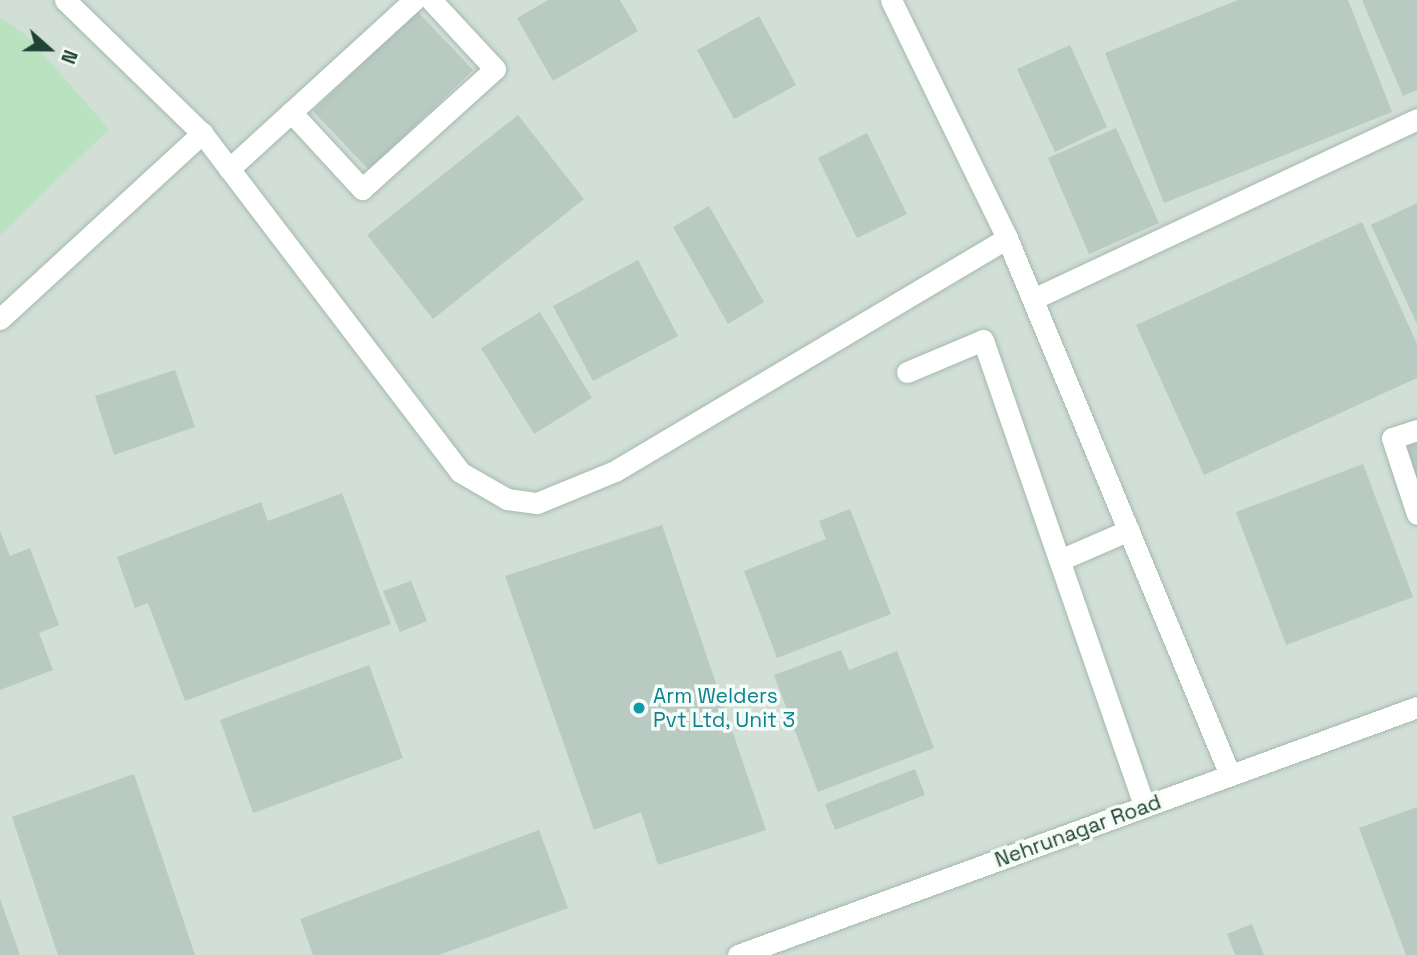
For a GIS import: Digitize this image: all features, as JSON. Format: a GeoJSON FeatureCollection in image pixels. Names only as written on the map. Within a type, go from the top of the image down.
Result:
{"type":"FeatureCollection","features":[{"type":"Feature","properties":{"kind":"street"},"geometry":{"type":"LineString","coordinates":[[65,0],[202,133],[460,472],[498,495],[537,503],[615,471],[1007,238]]}},
{"type":"Feature","properties":{"kind":"street"},"geometry":{"type":"LineString","coordinates":[[229,169],[414,0]]}},
{"type":"Feature","properties":{"kind":"street"},"geometry":{"type":"LineString","coordinates":[[291,112],[362,189],[495,69],[431,0]]}},
{"type":"Feature","properties":{"kind":"street"},"geometry":{"type":"LineString","coordinates":[[891,0],[1007,238],[1230,775]]}},
{"type":"Feature","properties":{"kind":"street"},"geometry":{"type":"LineString","coordinates":[[1033,299],[1417,119]]}},
{"type":"Feature","properties":{"kind":"street"},"geometry":{"type":"LineString","coordinates":[[0,319],[202,133]]}},
{"type":"Feature","properties":{"kind":"street"},"geometry":{"type":"LineString","coordinates":[[907,372],[983,340],[1144,806]]}},
{"type":"Feature","properties":{"kind":"street"},"geometry":{"type":"LineString","coordinates":[[1417,430],[1392,438],[1417,514]]}},
{"type":"Feature","properties":{"kind":"street"},"geometry":{"type":"LineString","coordinates":[[1060,560],[1129,530]]}},
{"type":"Feature","properties":{"kind":"street","name":"Nehrunagar Road"},"geometry":{"type":"LineString","coordinates":[[738,955],[1417,707]]}},
{"type":"Feature","properties":{"kind":"shaded area"},"geometry":{"type":"Polygon","coordinates":[[[0,0],[1417,0],[1417,955],[0,955],[0,0]]]}},
{"type":"Feature","properties":{"kind":"green space"},"geometry":{"type":"Polygon","coordinates":[[[0,17],[27,36],[109,129],[0,235],[0,17]]]}},
{"type":"Feature","properties":{"kind":"building"},"geometry":{"type":"Polygon","coordinates":[[[548,0],[620,0],[638,31],[553,81],[517,18],[548,0]]]}},
{"type":"Feature","properties":{"kind":"building"},"geometry":{"type":"Polygon","coordinates":[[[1238,0],[1348,0],[1392,112],[1164,203],[1105,53],[1238,0]]]}},
{"type":"Feature","properties":{"kind":"building"},"geometry":{"type":"Polygon","coordinates":[[[1362,0],[1417,0],[1417,90],[1403,96],[1362,0]]]}},
{"type":"Feature","properties":{"kind":"building"},"geometry":{"type":"Polygon","coordinates":[[[417,11],[473,70],[369,170],[313,111],[417,11]]]}},
{"type":"Feature","properties":{"kind":"building"},"geometry":{"type":"Polygon","coordinates":[[[759,16],[796,85],[734,119],[697,50],[759,16]]]}},
{"type":"Feature","properties":{"kind":"building"},"geometry":{"type":"Polygon","coordinates":[[[1070,45],[1107,127],[1055,152],[1017,69],[1070,45]]]}},
{"type":"Feature","properties":{"kind":"building"},"geometry":{"type":"Polygon","coordinates":[[[518,115],[584,199],[433,319],[367,235],[518,115]]]}},
{"type":"Feature","properties":{"kind":"building"},"geometry":{"type":"Polygon","coordinates":[[[1116,128],[1159,223],[1089,254],[1048,158],[1116,128]]]}},
{"type":"Feature","properties":{"kind":"building"},"geometry":{"type":"Polygon","coordinates":[[[867,133],[907,214],[857,238],[818,158],[867,133]]]}},
{"type":"Feature","properties":{"kind":"building"},"geometry":{"type":"Polygon","coordinates":[[[1417,203],[1417,324],[1371,225],[1417,203]]]}},
{"type":"Feature","properties":{"kind":"building"},"geometry":{"type":"Polygon","coordinates":[[[709,206],[764,302],[728,324],[673,227],[709,206]]]}},
{"type":"Feature","properties":{"kind":"building"},"geometry":{"type":"Polygon","coordinates":[[[1362,222],[1417,344],[1417,378],[1204,475],[1136,325],[1362,222]]]}},
{"type":"Feature","properties":{"kind":"building"},"geometry":{"type":"Polygon","coordinates":[[[638,260],[678,336],[593,381],[553,306],[638,260]]]}},
{"type":"Feature","properties":{"kind":"building"},"geometry":{"type":"Polygon","coordinates":[[[540,312],[592,398],[534,434],[481,348],[540,312]]]}},
{"type":"Feature","properties":{"kind":"building"},"geometry":{"type":"Polygon","coordinates":[[[175,370],[195,427],[114,455],[95,396],[175,370]]]}},
{"type":"Feature","properties":{"kind":"building"},"geometry":{"type":"Polygon","coordinates":[[[1417,443],[1417,487],[1403,448],[1417,443]]]}},
{"type":"Feature","properties":{"kind":"building"},"geometry":{"type":"Polygon","coordinates":[[[1363,464],[1413,597],[1286,645],[1236,512],[1363,464]]]}},
{"type":"Feature","properties":{"kind":"building"},"geometry":{"type":"Polygon","coordinates":[[[342,493],[391,624],[185,701],[148,603],[135,608],[117,557],[261,502],[268,521],[342,493]]]}},
{"type":"Feature","properties":{"kind":"building"},"geometry":{"type":"Polygon","coordinates":[[[850,509],[891,614],[777,658],[744,571],[826,539],[819,521],[850,509]]]}},
{"type":"Feature","properties":{"kind":"building","name":"Arm Welders Pvt Ltd, Unit 3"},"geometry":{"type":"Polygon","coordinates":[[[662,525],[766,830],[658,865],[641,812],[594,830],[505,576],[662,525]]]}},
{"type":"Feature","properties":{"kind":"building"},"geometry":{"type":"Polygon","coordinates":[[[0,531],[10,556],[30,548],[59,625],[39,633],[53,670],[0,690],[0,531]]]}},
{"type":"Feature","properties":{"kind":"building"},"geometry":{"type":"Polygon","coordinates":[[[411,581],[427,621],[400,632],[383,591],[411,581]]]}},
{"type":"Feature","properties":{"kind":"building"},"geometry":{"type":"Polygon","coordinates":[[[841,650],[849,670],[897,651],[934,748],[818,792],[774,675],[841,650]]]}},
{"type":"Feature","properties":{"kind":"building"},"geometry":{"type":"Polygon","coordinates":[[[369,665],[403,758],[253,813],[220,720],[369,665]]]}},
{"type":"Feature","properties":{"kind":"building"},"geometry":{"type":"Polygon","coordinates":[[[915,769],[925,795],[835,830],[825,804],[915,769]]]}},
{"type":"Feature","properties":{"kind":"building"},"geometry":{"type":"Polygon","coordinates":[[[134,774],[195,955],[58,955],[12,817],[134,774]]]}},
{"type":"Feature","properties":{"kind":"building"},"geometry":{"type":"Polygon","coordinates":[[[1417,807],[1417,955],[1406,955],[1359,828],[1417,807]]]}},
{"type":"Feature","properties":{"kind":"building"},"geometry":{"type":"Polygon","coordinates":[[[539,830],[568,908],[439,955],[313,955],[300,919],[539,830]]]}},
{"type":"Feature","properties":{"kind":"building"},"geometry":{"type":"Polygon","coordinates":[[[0,899],[20,955],[0,955],[0,899]]]}},
{"type":"Feature","properties":{"kind":"building"},"geometry":{"type":"Polygon","coordinates":[[[1252,924],[1264,955],[1235,955],[1227,934],[1252,924]]]}},
{"type":"Feature","properties":{"kind":"place","name":"Arm Welders Pvt Ltd, Unit 3"},"geometry":{"type":"Point","coordinates":[639,708]}}]}
